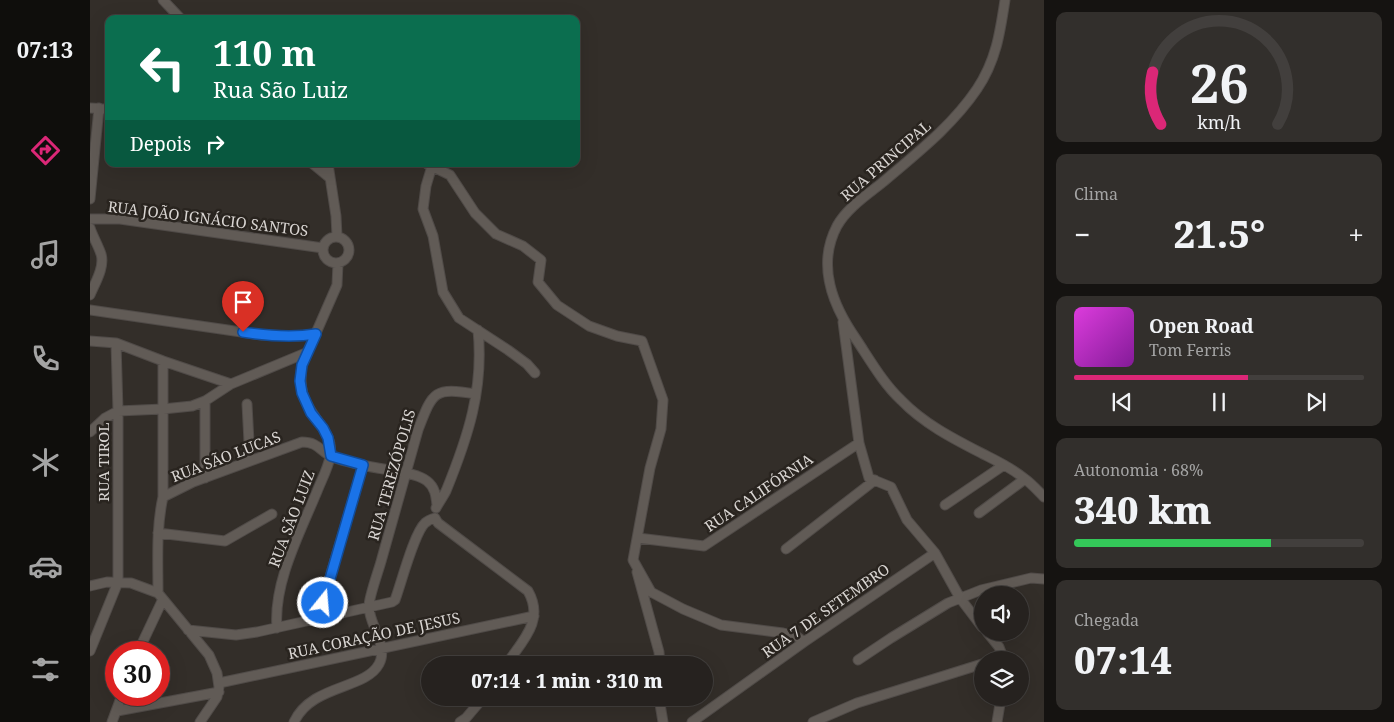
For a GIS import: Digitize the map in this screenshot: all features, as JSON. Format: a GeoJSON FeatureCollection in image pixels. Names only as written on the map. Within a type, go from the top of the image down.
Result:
{"type":"FeatureCollection","features":[{"type":"Feature","properties":{"kind":"street"},"geometry":{"type":"LineString","coordinates":[[163,0],[177,15]]}},
{"type":"Feature","properties":{"kind":"street","name":"RUA PRINCIPAL"},"geometry":{"type":"LineString","coordinates":[[1005,0],[997,50],[977,89],[941,133],[851,209],[838,226],[830,244],[827,259],[828,276],[831,292],[843,320],[894,392],[912,411],[945,434],[1004,465],[1025,479],[1044,497]]}},
{"type":"Feature","properties":{"kind":"street"},"geometry":{"type":"LineString","coordinates":[[90,199],[99,108]]}},
{"type":"Feature","properties":{"kind":"street"},"geometry":{"type":"LineString","coordinates":[[317,167],[330,178]]}},
{"type":"Feature","properties":{"kind":"street"},"geometry":{"type":"LineString","coordinates":[[328,167],[337,236]]}},
{"type":"Feature","properties":{"kind":"street"},"geometry":{"type":"LineString","coordinates":[[430,167],[423,209],[433,236],[443,292],[459,318],[528,364],[535,373]]}},
{"type":"Feature","properties":{"kind":"street"},"geometry":{"type":"LineString","coordinates":[[434,167],[450,175],[475,213],[496,234],[523,246],[540,260],[538,282],[557,305],[589,326],[617,336],[642,341],[663,400],[661,429],[650,468],[634,560],[659,656]]}},
{"type":"Feature","properties":{"kind":"street","name":"RUA JOÃO IGNÁCIO SANTOS"},"geometry":{"type":"LineString","coordinates":[[90,219],[120,220],[322,248]]}},
{"type":"Feature","properties":{"kind":"street"},"geometry":{"type":"LineString","coordinates":[[90,228],[102,256],[98,276],[90,295]]}},
{"type":"Feature","properties":{"kind":"street"},"geometry":{"type":"LineString","coordinates":[[337,236],[345,240],[349,247],[348,256],[338,263],[326,259],[322,248],[326,241],[337,236]]}},
{"type":"Feature","properties":{"kind":"street"},"geometry":{"type":"LineString","coordinates":[[331,456],[328,438],[311,413],[302,393],[300,381],[302,365],[337,286],[338,263]]}},
{"type":"Feature","properties":{"kind":"street"},"geometry":{"type":"LineString","coordinates":[[90,310],[262,335],[298,336],[316,334]]}},
{"type":"Feature","properties":{"kind":"street"},"geometry":{"type":"LineString","coordinates":[[843,320],[859,443],[869,478],[890,487],[907,520],[935,554],[960,598],[974,616]]}},
{"type":"Feature","properties":{"kind":"street"},"geometry":{"type":"LineString","coordinates":[[478,330],[481,360],[472,419],[445,494],[437,505],[435,518],[438,523],[528,591],[533,601],[533,624],[512,656]]}},
{"type":"Feature","properties":{"kind":"street"},"geometry":{"type":"LineString","coordinates":[[90,341],[116,342],[162,361],[231,384]]}},
{"type":"Feature","properties":{"kind":"street","name":"RUA TIROL"},"geometry":{"type":"LineString","coordinates":[[116,342],[118,582]]}},
{"type":"Feature","properties":{"kind":"street"},"geometry":{"type":"LineString","coordinates":[[90,432],[105,418],[118,411],[192,406],[231,384],[308,352]]}},
{"type":"Feature","properties":{"kind":"street"},"geometry":{"type":"LineString","coordinates":[[162,361],[163,497]]}},
{"type":"Feature","properties":{"kind":"street","name":"RUA TEREZÓPOLIS"},"geometry":{"type":"LineString","coordinates":[[368,607],[418,430],[428,403],[438,393],[447,391],[456,390],[476,394]]}},
{"type":"Feature","properties":{"kind":"street"},"geometry":{"type":"LineString","coordinates":[[205,400],[205,478]]}},
{"type":"Feature","properties":{"kind":"street"},"geometry":{"type":"LineString","coordinates":[[247,404],[250,461]]}},
{"type":"Feature","properties":{"kind":"street","name":"RUA SÃO LUCAS"},"geometry":{"type":"LineString","coordinates":[[160,596],[158,533],[163,497],[193,482],[302,442],[309,442],[318,446],[331,456]]}},
{"type":"Feature","properties":{"kind":"street","name":"RUA CALIFÓRNIA"},"geometry":{"type":"LineString","coordinates":[[638,538],[704,546],[859,443]]}},
{"type":"Feature","properties":{"kind":"street","name":"RUA SÃO LUIZ"},"geometry":{"type":"LineString","coordinates":[[277,628],[277,605],[289,561],[331,456],[363,465],[406,473],[426,480],[436,492],[437,505]]}},
{"type":"Feature","properties":{"kind":"street"},"geometry":{"type":"LineString","coordinates":[[318,618],[363,465]]}},
{"type":"Feature","properties":{"kind":"street"},"geometry":{"type":"LineString","coordinates":[[946,505],[1004,465]]}},
{"type":"Feature","properties":{"kind":"street"},"geometry":{"type":"LineString","coordinates":[[980,513],[1025,479]]}},
{"type":"Feature","properties":{"kind":"street"},"geometry":{"type":"LineString","coordinates":[[786,549],[875,480]]}},
{"type":"Feature","properties":{"kind":"street"},"geometry":{"type":"LineString","coordinates":[[158,533],[225,541],[272,514]]}},
{"type":"Feature","properties":{"kind":"street"},"geometry":{"type":"LineString","coordinates":[[188,630],[236,635],[277,628],[395,600],[423,524],[435,518]]}},
{"type":"Feature","properties":{"kind":"street","name":"RUA 7 DE SETEMBRO"},"geometry":{"type":"LineString","coordinates":[[692,722],[804,642],[935,554]]}},
{"type":"Feature","properties":{"kind":"street"},"geometry":{"type":"LineString","coordinates":[[634,560],[652,592],[683,609],[721,625],[796,636],[804,642]]}},
{"type":"Feature","properties":{"kind":"street"},"geometry":{"type":"LineString","coordinates":[[858,660],[940,608],[960,598],[981,590],[1031,578],[1044,579]]}},
{"type":"Feature","properties":{"kind":"street"},"geometry":{"type":"LineString","coordinates":[[90,586],[107,582],[131,583],[160,596],[209,655],[217,673],[219,687],[200,722]]}},
{"type":"Feature","properties":{"kind":"street"},"geometry":{"type":"LineString","coordinates":[[90,651],[118,582]]}},
{"type":"Feature","properties":{"kind":"street"},"geometry":{"type":"LineString","coordinates":[[142,641],[160,596]]}},
{"type":"Feature","properties":{"kind":"street"},"geometry":{"type":"LineString","coordinates":[[294,722],[300,711],[319,696],[369,676],[380,663],[383,656],[382,648],[368,607]]}},
{"type":"Feature","properties":{"kind":"street","name":"RUA CORAÇÃO DE JESUS"},"geometry":{"type":"LineString","coordinates":[[117,711],[382,648],[534,616]]}},
{"type":"Feature","properties":{"kind":"street"},"geometry":{"type":"LineString","coordinates":[[813,722],[857,703],[974,666]]}},
{"type":"Feature","properties":{"kind":"street"},"geometry":{"type":"LineString","coordinates":[[112,722],[119,706]]}},
{"type":"Feature","properties":{"kind":"street"},"geometry":{"type":"LineString","coordinates":[[460,722],[476,706]]}},
{"type":"Feature","properties":{"kind":"street"},"geometry":{"type":"LineString","coordinates":[[661,706],[663,722]]}},
{"type":"Feature","properties":{"kind":"street"},"geometry":{"type":"LineString","coordinates":[[997,722],[1000,706]]}},
{"type":"Feature","properties":{"kind":"route"},"geometry":{"type":"LineString","coordinates":[[243,332],[282,336],[316,334],[302,365],[300,381],[302,393],[311,413],[328,438],[331,456],[363,465],[323,603]]}}]}
